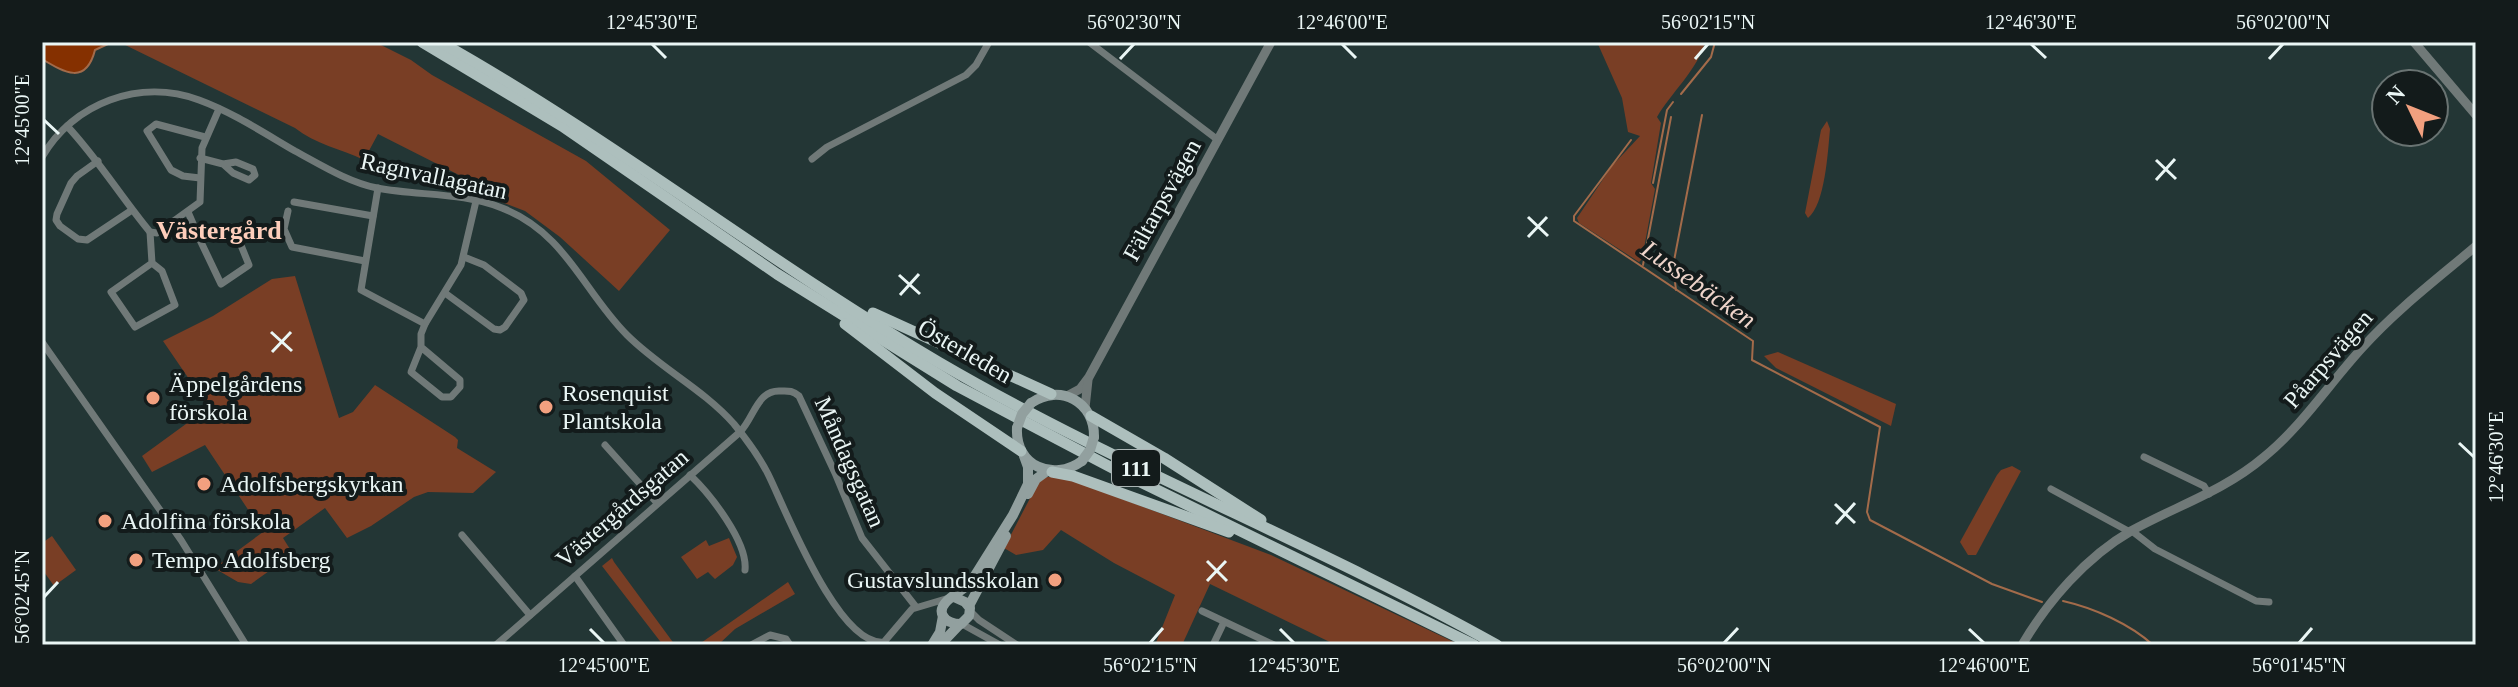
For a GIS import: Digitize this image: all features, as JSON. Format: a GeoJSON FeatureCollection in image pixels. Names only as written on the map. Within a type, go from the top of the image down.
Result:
{"type":"FeatureCollection","features":[{"type":"Feature","properties":{"kind":"main road","name":"Österleden"},"geometry":{"type":"LineString","coordinates":[[422,42],[562,126],[804,291],[957,386],[1116,470],[1474,645]]}},
{"type":"Feature","properties":{"kind":"main road","name":"Österleden"},"geometry":{"type":"LineString","coordinates":[[440,42],[566,117],[911,345],[1011,403],[1120,460],[1423,605],[1497,645]]}},
{"type":"Feature","properties":{"kind":"main road"},"geometry":{"type":"LineString","coordinates":[[788,266],[887,321],[1051,394],[1067,396],[1304,547]]}},
{"type":"Feature","properties":{"kind":"main road"},"geometry":{"type":"LineString","coordinates":[[804,291],[1038,468],[1073,476],[1281,550]]}},
{"type":"Feature","properties":{"kind":"main road"},"geometry":{"type":"LineString","coordinates":[[932,645],[940,632],[944,605],[971,582],[1023,495],[1028,476],[1017,428],[1022,414],[1031,403],[1051,394]]}},
{"type":"Feature","properties":{"kind":"main road"},"geometry":{"type":"LineString","coordinates":[[940,645],[961,624],[1032,486],[1049,471],[1063,471],[1082,461],[1090,450],[1094,437],[1088,412]]}},
{"type":"Feature","properties":{"kind":"main road"},"geometry":{"type":"LineString","coordinates":[[952,598],[969,608]]}},
{"type":"Feature","properties":{"kind":"main road"},"geometry":{"type":"LineString","coordinates":[[942,614],[951,623],[961,624]]}},
{"type":"Feature","properties":{"kind":"street"},"geometry":{"type":"LineString","coordinates":[[812,159],[827,147],[966,75],[976,65],[989,42]]}},
{"type":"Feature","properties":{"kind":"street"},"geometry":{"type":"LineString","coordinates":[[1089,42],[1218,140]]}},
{"type":"Feature","properties":{"kind":"street","name":"Fältarpsvägen"},"geometry":{"type":"LineString","coordinates":[[1067,396],[1080,389],[1089,377],[1271,42]]}},
{"type":"Feature","properties":{"kind":"street"},"geometry":{"type":"LineString","coordinates":[[2414,42],[2476,115]]}},
{"type":"Feature","properties":{"kind":"street","name":"Ragnvallagatan"},"geometry":{"type":"LineString","coordinates":[[42,157],[67,126],[99,104],[138,93],[178,94],[219,109],[341,175],[378,188],[476,201],[516,214],[549,237],[570,258],[598,300],[627,334],[713,403],[740,432],[768,474],[798,543],[818,579],[855,626],[878,644],[888,640],[909,612],[920,606]]}},
{"type":"Feature","properties":{"kind":"street"},"geometry":{"type":"LineString","coordinates":[[150,232],[159,232],[201,199],[200,158],[205,137],[219,109]]}},
{"type":"Feature","properties":{"kind":"street"},"geometry":{"type":"LineString","coordinates":[[200,178],[176,174],[171,170],[147,131],[156,124],[205,137]]}},
{"type":"Feature","properties":{"kind":"street"},"geometry":{"type":"LineString","coordinates":[[67,126],[98,161],[150,232],[152,263],[162,271],[175,305],[135,327],[111,292],[152,263]]}},
{"type":"Feature","properties":{"kind":"street"},"geometry":{"type":"LineString","coordinates":[[200,158],[223,164]]}},
{"type":"Feature","properties":{"kind":"street"},"geometry":{"type":"LineString","coordinates":[[98,161],[71,183],[57,214],[56,220],[60,226],[78,239],[87,240],[132,210]]}},
{"type":"Feature","properties":{"kind":"street"},"geometry":{"type":"LineString","coordinates":[[378,188],[361,290],[425,324]]}},
{"type":"Feature","properties":{"kind":"street"},"geometry":{"type":"LineString","coordinates":[[421,347],[460,380],[460,387],[451,397],[442,397],[413,375],[411,368],[421,347],[425,324],[464,257],[476,201]]}},
{"type":"Feature","properties":{"kind":"street"},"geometry":{"type":"LineString","coordinates":[[294,202],[373,216]]}},
{"type":"Feature","properties":{"kind":"street"},"geometry":{"type":"LineString","coordinates":[[288,211],[284,229],[292,247],[365,261]]}},
{"type":"Feature","properties":{"kind":"street"},"geometry":{"type":"LineString","coordinates":[[188,212],[200,240],[221,284],[249,265],[234,228],[200,240]]}},
{"type":"Feature","properties":{"kind":"street","name":"Påarpsvägen"},"geometry":{"type":"LineString","coordinates":[[2022,645],[2061,592],[2102,552],[2131,531],[2209,494],[2244,473],[2274,449],[2380,328],[2476,246]]}},
{"type":"Feature","properties":{"kind":"street"},"geometry":{"type":"LineString","coordinates":[[445,293],[494,329],[500,330],[523,305],[521,293],[484,265],[464,257]]}},
{"type":"Feature","properties":{"kind":"street"},"geometry":{"type":"LineString","coordinates":[[42,342],[181,540],[246,645]]}},
{"type":"Feature","properties":{"kind":"street","name":"Fältarpsvägen"},"geometry":{"type":"LineString","coordinates":[[1088,412],[1089,377]]}},
{"type":"Feature","properties":{"kind":"street","name":"Måndagsgatan"},"geometry":{"type":"LineString","coordinates":[[740,432],[768,392],[793,391],[798,394],[862,538],[920,606]]}},
{"type":"Feature","properties":{"kind":"street","name":"Västergårdsgatan"},"geometry":{"type":"LineString","coordinates":[[496,645],[740,432]]}},
{"type":"Feature","properties":{"kind":"street"},"geometry":{"type":"LineString","coordinates":[[605,445],[657,503]]}},
{"type":"Feature","properties":{"kind":"street"},"geometry":{"type":"LineString","coordinates":[[2144,457],[2204,486],[2209,494]]}},
{"type":"Feature","properties":{"kind":"street"},"geometry":{"type":"LineString","coordinates":[[690,475],[722,511],[745,559],[745,570]]}},
{"type":"Feature","properties":{"kind":"street"},"geometry":{"type":"LineString","coordinates":[[2051,489],[2131,531],[2174,559],[2256,601],[2269,602]]}},
{"type":"Feature","properties":{"kind":"street"},"geometry":{"type":"LineString","coordinates":[[462,535],[530,615]]}},
{"type":"Feature","properties":{"kind":"street"},"geometry":{"type":"LineString","coordinates":[[575,576],[624,645]]}},
{"type":"Feature","properties":{"kind":"street"},"geometry":{"type":"LineString","coordinates":[[920,606],[952,598]]}},
{"type":"Feature","properties":{"kind":"street"},"geometry":{"type":"LineString","coordinates":[[920,606],[942,614]]}},
{"type":"Feature","properties":{"kind":"street"},"geometry":{"type":"LineString","coordinates":[[969,608],[979,620],[1017,645]]}},
{"type":"Feature","properties":{"kind":"street"},"geometry":{"type":"LineString","coordinates":[[1202,611],[1274,645]]}},
{"type":"Feature","properties":{"kind":"street"},"geometry":{"type":"LineString","coordinates":[[1213,645],[1224,622]]}},
{"type":"Feature","properties":{"kind":"street"},"geometry":{"type":"LineString","coordinates":[[961,624],[1000,645]]}},
{"type":"Feature","properties":{"kind":"street"},"geometry":{"type":"LineString","coordinates":[[751,645],[770,635],[786,639],[790,645]]}},
{"type":"Feature","properties":{"kind":"shaded area"},"geometry":{"type":"Polygon","coordinates":[[[42,42],[110,43],[95,50],[86,68],[74,73],[42,59],[42,42]]]}},
{"type":"Feature","properties":{"kind":"shaded area"},"geometry":{"type":"Polygon","coordinates":[[[119,42],[375,42],[586,161],[670,230],[619,291],[560,237],[525,211],[457,185],[459,175],[378,134],[364,160],[311,138],[119,42]]]}},
{"type":"Feature","properties":{"kind":"shaded area"},"geometry":{"type":"Polygon","coordinates":[[[1597,42],[1705,42],[1690,71],[1657,117],[1661,123],[1651,183],[1655,189],[1639,262],[1579,223],[1577,218],[1612,166],[1640,136],[1628,132],[1622,98],[1597,42]]]}},
{"type":"Feature","properties":{"kind":"shaded area"},"geometry":{"type":"Polygon","coordinates":[[[1827,121],[1830,129],[1825,177],[1818,202],[1808,218],[1805,213],[1821,130],[1827,121]]]}},
{"type":"Feature","properties":{"kind":"shaded area"},"geometry":{"type":"Polygon","coordinates":[[[295,276],[339,418],[353,412],[375,385],[455,437],[458,440],[457,448],[496,472],[473,493],[428,492],[414,497],[347,538],[325,508],[283,538],[293,554],[251,584],[238,582],[214,568],[263,532],[205,445],[152,472],[142,456],[205,407],[163,341],[213,316],[272,279],[295,276]]]}},
{"type":"Feature","properties":{"kind":"shaded area"},"geometry":{"type":"Polygon","coordinates":[[[1778,352],[1896,404],[1891,426],[1776,368],[1764,356],[1778,352]]]}},
{"type":"Feature","properties":{"kind":"shaded area"},"geometry":{"type":"Polygon","coordinates":[[[2012,466],[2021,471],[1976,555],[1968,555],[1960,542],[1997,475],[2012,466]]]}},
{"type":"Feature","properties":{"kind":"shaded area"},"geometry":{"type":"Polygon","coordinates":[[[1045,477],[1064,477],[1271,555],[1460,645],[1336,645],[1210,584],[1182,645],[1155,645],[1175,595],[1114,563],[1061,530],[1043,550],[1016,555],[1004,548],[1039,481],[1045,477]]]}},
{"type":"Feature","properties":{"kind":"shaded area"},"geometry":{"type":"Polygon","coordinates":[[[52,536],[76,570],[54,586],[42,569],[42,543],[52,536]]]}},
{"type":"Feature","properties":{"kind":"shaded area"},"geometry":{"type":"Polygon","coordinates":[[[729,538],[737,557],[733,565],[715,579],[708,572],[697,579],[681,557],[706,540],[709,546],[729,538]]]}},
{"type":"Feature","properties":{"kind":"shaded area"},"geometry":{"type":"Polygon","coordinates":[[[612,558],[675,645],[663,645],[602,566],[612,558]]]}},
{"type":"Feature","properties":{"kind":"shaded area"},"geometry":{"type":"Polygon","coordinates":[[[788,582],[795,594],[735,629],[718,645],[698,645],[788,582]]]}},
{"type":"Feature","properties":{"kind":"waterway"},"geometry":{"type":"LineString","coordinates":[[1681,94],[1711,57],[1715,42]]}},
{"type":"Feature","properties":{"kind":"waterway"},"geometry":{"type":"LineString","coordinates":[[1653,183],[1667,110],[1673,102]]}},
{"type":"Feature","properties":{"kind":"waterway"},"geometry":{"type":"LineString","coordinates":[[1676,290],[1673,266],[1702,115]]}},
{"type":"Feature","properties":{"kind":"waterway"},"geometry":{"type":"LineString","coordinates":[[1643,265],[1671,117]]}},
{"type":"Feature","properties":{"kind":"waterway","name":"Lussebäcken"},"geometry":{"type":"LineString","coordinates":[[1631,140],[1574,216],[1574,221],[1753,341],[1752,360],[1880,427],[1867,512],[1870,520],[1992,584],[2042,602]]}},
{"type":"Feature","properties":{"kind":"waterway","name":"Lussebäcken"},"geometry":{"type":"LineString","coordinates":[[2063,601],[2111,618],[2153,645]]}},
{"type":"Feature","properties":{"kind":"place","name":"Äppelgårdens förskola"},"geometry":{"type":"Point","coordinates":[153,398]}},
{"type":"Feature","properties":{"kind":"place","name":"Rosenquist Plantskola"},"geometry":{"type":"Point","coordinates":[546,407]}},
{"type":"Feature","properties":{"kind":"place","name":"Adolfsbergskyrkan"},"geometry":{"type":"Point","coordinates":[204,484]}},
{"type":"Feature","properties":{"kind":"place","name":"Adolfina förskola"},"geometry":{"type":"Point","coordinates":[105,521]}},
{"type":"Feature","properties":{"kind":"place","name":"Tempo Adolfsberg"},"geometry":{"type":"Point","coordinates":[136,560]}},
{"type":"Feature","properties":{"kind":"place","name":"Gustavslundsskolan"},"geometry":{"type":"Point","coordinates":[1055,580]}},
{"type":"Feature","properties":{"kind":"district","name":"Västergård"},"geometry":{"type":"Point","coordinates":[219,230]}}]}
